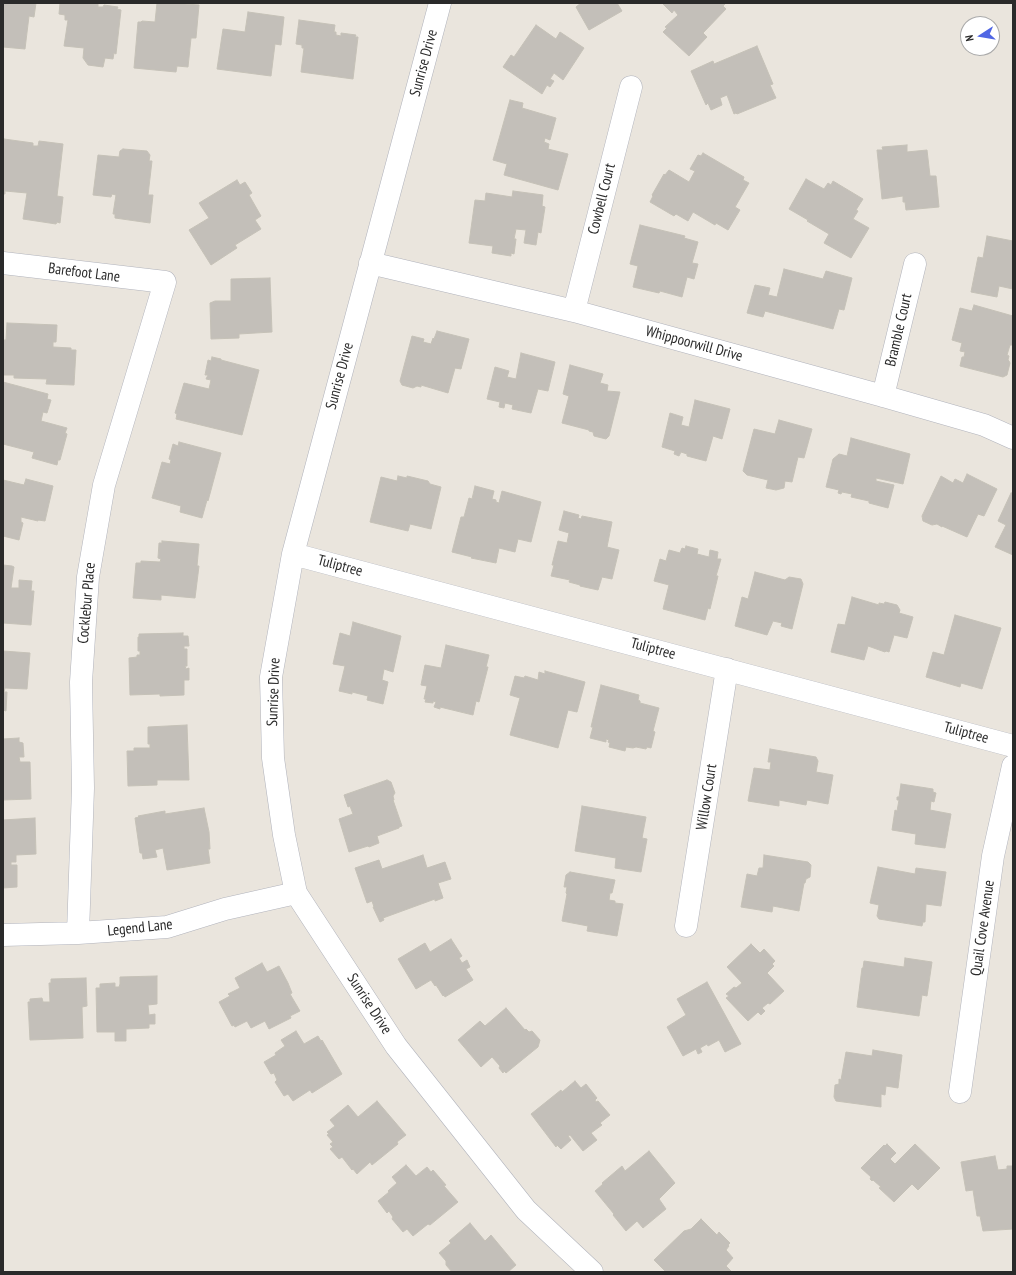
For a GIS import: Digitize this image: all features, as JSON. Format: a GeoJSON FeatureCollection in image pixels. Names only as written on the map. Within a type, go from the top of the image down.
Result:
{"type":"FeatureCollection","features":[{"type":"Feature","properties":{"kind":"street","name":"Sunrise Drive"},"geometry":{"type":"LineString","coordinates":[[440,3],[293,554],[271,677],[273,758],[283,827],[296,893],[396,1046],[526,1210],[592,1272]]}},
{"type":"Feature","properties":{"kind":"street","name":"Cowbell Court"},"geometry":{"type":"LineString","coordinates":[[574,311],[631,86]]}},
{"type":"Feature","properties":{"kind":"street","name":"Barefoot Lane"},"geometry":{"type":"LineString","coordinates":[[3,263],[165,282]]}},
{"type":"Feature","properties":{"kind":"street","name":"Whippoorwill Drive"},"geometry":{"type":"LineString","coordinates":[[370,264],[574,311],[883,396],[984,426],[1013,438]]}},
{"type":"Feature","properties":{"kind":"street","name":"Bramble Court"},"geometry":{"type":"LineString","coordinates":[[883,396],[915,264]]}},
{"type":"Feature","properties":{"kind":"street","name":"Cocklebur Place"},"geometry":{"type":"LineString","coordinates":[[78,933],[84,788],[81,682],[88,577],[104,485],[165,282]]}},
{"type":"Feature","properties":{"kind":"street","name":"Tuliptree"},"geometry":{"type":"LineString","coordinates":[[293,554],[1013,746]]}},
{"type":"Feature","properties":{"kind":"street","name":"Willow Court"},"geometry":{"type":"LineString","coordinates":[[686,926],[727,669]]}},
{"type":"Feature","properties":{"kind":"street","name":"Quail Cove Avenue"},"geometry":{"type":"LineString","coordinates":[[960,1092],[993,856],[1013,766]]}},
{"type":"Feature","properties":{"kind":"street","name":"Legend Lane"},"geometry":{"type":"LineString","coordinates":[[3,935],[78,933],[167,927],[225,909],[296,893]]}},
{"type":"Feature","properties":{"kind":"building"},"geometry":{"type":"Polygon","coordinates":[[[3,3],[36,3],[34,17],[29,16],[25,49],[3,47],[3,3]]]}},
{"type":"Feature","properties":{"kind":"building"},"geometry":{"type":"Polygon","coordinates":[[[60,3],[98,3],[98,7],[103,7],[104,5],[118,7],[117,9],[121,10],[116,54],[114,53],[113,59],[105,58],[103,67],[88,65],[83,58],[84,48],[64,46],[68,20],[65,20],[65,15],[59,14],[60,3]]]}},
{"type":"Feature","properties":{"kind":"building"},"geometry":{"type":"Polygon","coordinates":[[[157,3],[199,5],[196,38],[191,38],[188,67],[177,66],[176,72],[134,68],[138,22],[155,22],[157,3]]]}},
{"type":"Feature","properties":{"kind":"building"},"geometry":{"type":"Polygon","coordinates":[[[581,3],[617,3],[622,11],[589,30],[576,7],[581,3]]]}},
{"type":"Feature","properties":{"kind":"building"},"geometry":{"type":"Polygon","coordinates":[[[662,3],[726,3],[723,6],[726,9],[703,33],[707,37],[689,56],[663,32],[667,28],[665,27],[678,15],[674,10],[672,13],[662,3]]]}},
{"type":"Feature","properties":{"kind":"building"},"geometry":{"type":"Polygon","coordinates":[[[248,12],[284,17],[281,45],[275,44],[271,76],[217,69],[223,29],[245,32],[248,12]]]}},
{"type":"Feature","properties":{"kind":"building"},"geometry":{"type":"Polygon","coordinates":[[[299,20],[335,25],[334,32],[336,32],[336,35],[341,36],[341,33],[356,35],[355,37],[358,37],[353,79],[301,72],[304,48],[302,48],[302,45],[296,44],[299,20]]]}},
{"type":"Feature","properties":{"kind":"building"},"geometry":{"type":"Polygon","coordinates":[[[536,25],[556,39],[560,32],[584,48],[563,80],[554,73],[550,79],[554,81],[550,87],[547,85],[542,94],[503,67],[511,55],[514,57],[536,25]]]}},
{"type":"Feature","properties":{"kind":"building"},"geometry":{"type":"Polygon","coordinates":[[[757,46],[773,84],[770,85],[776,98],[734,114],[727,95],[720,98],[722,105],[711,110],[708,103],[706,105],[691,71],[713,61],[714,64],[757,46]]]}},
{"type":"Feature","properties":{"kind":"building"},"geometry":{"type":"Polygon","coordinates":[[[510,100],[523,103],[522,108],[556,118],[550,140],[545,138],[544,142],[549,144],[548,149],[568,154],[558,190],[504,175],[507,164],[493,160],[510,100]]]}},
{"type":"Feature","properties":{"kind":"building"},"geometry":{"type":"Polygon","coordinates":[[[4,139],[33,143],[33,146],[38,146],[39,141],[63,144],[57,196],[63,197],[60,223],[57,222],[56,224],[23,219],[27,193],[5,191],[5,194],[3,194],[4,139]]]}},
{"type":"Feature","properties":{"kind":"building"},"geometry":{"type":"Polygon","coordinates":[[[907,145],[907,152],[927,150],[930,176],[936,176],[939,207],[906,210],[905,202],[903,202],[903,196],[882,199],[877,150],[883,150],[882,147],[907,145]]]}},
{"type":"Feature","properties":{"kind":"building"},"geometry":{"type":"Polygon","coordinates":[[[123,149],[147,151],[150,155],[149,161],[152,161],[148,195],[153,195],[150,223],[115,218],[115,214],[113,214],[116,195],[112,194],[111,197],[93,195],[98,155],[119,157],[120,151],[123,149]]]}},
{"type":"Feature","properties":{"kind":"building"},"geometry":{"type":"Polygon","coordinates":[[[703,153],[744,177],[743,180],[749,183],[735,207],[740,210],[728,230],[716,223],[715,225],[693,212],[688,221],[676,214],[674,216],[650,202],[653,196],[652,195],[664,174],[665,175],[669,170],[689,182],[695,171],[690,169],[698,155],[701,156],[703,153]]]}},
{"type":"Feature","properties":{"kind":"building"},"geometry":{"type":"Polygon","coordinates":[[[806,179],[824,189],[828,183],[831,185],[833,181],[863,199],[856,210],[858,211],[853,219],[869,228],[851,258],[824,243],[829,234],[789,209],[806,179]]]}},
{"type":"Feature","properties":{"kind":"building"},"geometry":{"type":"Polygon","coordinates":[[[237,180],[240,185],[245,182],[252,193],[249,195],[261,216],[255,220],[261,229],[235,245],[237,248],[211,265],[189,230],[209,218],[199,203],[237,180]]]}},
{"type":"Feature","properties":{"kind":"building"},"geometry":{"type":"Polygon","coordinates":[[[513,191],[543,195],[542,206],[545,207],[541,233],[538,232],[536,245],[524,243],[526,230],[516,229],[514,254],[511,253],[511,256],[492,253],[493,246],[469,243],[475,200],[485,201],[486,193],[512,197],[513,191]]]}},
{"type":"Feature","properties":{"kind":"building"},"geometry":{"type":"Polygon","coordinates":[[[640,225],[685,236],[684,238],[698,242],[692,263],[698,264],[694,279],[687,277],[682,297],[660,291],[659,293],[633,287],[638,266],[630,264],[640,225]]]}},
{"type":"Feature","properties":{"kind":"building"},"geometry":{"type":"Polygon","coordinates":[[[987,236],[1013,241],[1013,289],[999,286],[997,297],[971,292],[978,257],[983,258],[987,236]]]}},
{"type":"Feature","properties":{"kind":"building"},"geometry":{"type":"Polygon","coordinates":[[[784,269],[823,279],[826,271],[852,278],[844,310],[839,309],[833,329],[765,311],[763,317],[747,313],[755,285],[770,288],[768,295],[777,297],[784,269]]]}},
{"type":"Feature","properties":{"kind":"building"},"geometry":{"type":"Polygon","coordinates":[[[270,278],[272,332],[239,334],[239,338],[211,339],[210,303],[215,301],[231,301],[231,279],[270,278]]]}},
{"type":"Feature","properties":{"kind":"building"},"geometry":{"type":"Polygon","coordinates":[[[974,305],[1013,316],[1013,345],[1010,345],[1007,355],[1009,356],[1008,360],[1010,363],[1007,375],[1003,377],[960,366],[965,352],[960,351],[962,343],[952,340],[960,308],[972,311],[974,305]]]}},
{"type":"Feature","properties":{"kind":"building"},"geometry":{"type":"Polygon","coordinates":[[[7,323],[57,325],[56,342],[53,342],[53,347],[71,348],[71,350],[76,350],[74,385],[46,384],[47,379],[14,378],[14,375],[3,375],[3,340],[6,340],[7,323]]]}},
{"type":"Feature","properties":{"kind":"building"},"geometry":{"type":"Polygon","coordinates":[[[437,331],[469,339],[461,369],[455,368],[448,393],[421,385],[421,387],[417,386],[413,388],[402,385],[400,381],[412,336],[424,339],[423,342],[431,344],[437,331]]]}},
{"type":"Feature","properties":{"kind":"building"},"geometry":{"type":"Polygon","coordinates":[[[521,353],[555,362],[548,391],[538,389],[531,413],[512,409],[513,405],[505,403],[504,408],[499,407],[500,402],[487,399],[495,367],[509,371],[507,377],[516,379],[521,353]]]}},
{"type":"Feature","properties":{"kind":"building"},"geometry":{"type":"Polygon","coordinates":[[[212,357],[259,370],[242,435],[176,419],[177,414],[175,413],[184,383],[209,389],[211,380],[206,379],[208,375],[205,375],[208,360],[211,361],[212,357]]]}},
{"type":"Feature","properties":{"kind":"building"},"geometry":{"type":"Polygon","coordinates":[[[570,365],[603,374],[600,383],[608,385],[607,391],[620,392],[609,436],[606,439],[594,436],[593,432],[589,430],[562,423],[569,396],[563,394],[570,365]]]}},
{"type":"Feature","properties":{"kind":"building"},"geometry":{"type":"Polygon","coordinates":[[[3,382],[48,394],[47,399],[51,400],[47,413],[43,412],[41,421],[67,428],[65,433],[67,434],[60,460],[58,460],[57,465],[32,458],[34,452],[3,444],[3,382]]]}},
{"type":"Feature","properties":{"kind":"building"},"geometry":{"type":"Polygon","coordinates":[[[695,400],[730,409],[722,439],[713,436],[706,461],[687,456],[687,454],[681,452],[679,456],[674,454],[675,451],[662,447],[670,413],[683,417],[681,425],[689,427],[695,400]]]}},
{"type":"Feature","properties":{"kind":"building"},"geometry":{"type":"Polygon","coordinates":[[[779,420],[812,429],[804,458],[798,457],[792,482],[785,481],[784,488],[776,490],[766,488],[768,480],[747,475],[743,471],[754,429],[775,434],[779,420]]]}},
{"type":"Feature","properties":{"kind":"building"},"geometry":{"type":"Polygon","coordinates":[[[851,438],[910,454],[903,484],[876,478],[876,481],[894,485],[888,508],[869,503],[869,501],[851,497],[852,494],[842,492],[841,494],[838,493],[839,490],[826,487],[833,459],[839,454],[847,456],[851,438]]]}},
{"type":"Feature","properties":{"kind":"building"},"geometry":{"type":"Polygon","coordinates":[[[179,442],[221,453],[202,518],[180,512],[181,506],[152,498],[162,462],[170,464],[171,460],[169,459],[173,444],[178,446],[179,442]]]}},
{"type":"Feature","properties":{"kind":"building"},"geometry":{"type":"Polygon","coordinates":[[[967,474],[997,489],[984,516],[978,514],[967,537],[937,524],[932,525],[923,521],[922,516],[941,476],[953,483],[955,479],[963,483],[967,474]]]}},
{"type":"Feature","properties":{"kind":"building"},"geometry":{"type":"Polygon","coordinates":[[[398,476],[407,478],[407,476],[428,481],[430,484],[441,487],[431,529],[410,524],[408,531],[370,522],[381,477],[397,481],[398,476]]]}},
{"type":"Feature","properties":{"kind":"building"},"geometry":{"type":"Polygon","coordinates":[[[26,479],[53,486],[45,521],[21,517],[21,522],[23,523],[19,540],[3,536],[3,480],[24,485],[26,479]]]}},
{"type":"Feature","properties":{"kind":"building"},"geometry":{"type":"Polygon","coordinates":[[[475,486],[494,491],[492,499],[499,503],[502,491],[541,502],[531,542],[518,539],[515,552],[499,548],[496,563],[471,558],[472,557],[452,552],[461,517],[464,517],[469,498],[472,499],[475,486]]]}},
{"type":"Feature","properties":{"kind":"building"},"geometry":{"type":"Polygon","coordinates":[[[1011,493],[1013,493],[1013,555],[995,547],[1006,525],[998,521],[1011,493]]]}},
{"type":"Feature","properties":{"kind":"building"},"geometry":{"type":"Polygon","coordinates":[[[564,511],[579,515],[578,518],[581,519],[582,516],[612,522],[607,547],[619,550],[612,579],[602,577],[598,590],[580,586],[569,582],[570,580],[551,576],[558,541],[567,543],[569,533],[559,530],[564,511]]]}},
{"type":"Feature","properties":{"kind":"building"},"geometry":{"type":"Polygon","coordinates":[[[162,541],[199,544],[197,566],[199,566],[195,598],[161,595],[161,600],[133,598],[136,563],[141,563],[141,561],[160,562],[161,559],[158,558],[159,543],[162,543],[162,541]]]}},
{"type":"Feature","properties":{"kind":"building"},"geometry":{"type":"Polygon","coordinates":[[[686,546],[698,549],[697,554],[709,557],[710,550],[718,552],[717,559],[721,559],[716,576],[718,576],[710,609],[708,608],[705,620],[663,609],[669,585],[654,581],[660,559],[666,561],[669,550],[680,553],[682,548],[685,549],[686,546]]]}},
{"type":"Feature","properties":{"kind":"building"},"geometry":{"type":"Polygon","coordinates":[[[3,565],[14,567],[11,588],[19,588],[19,580],[32,581],[31,591],[34,591],[31,625],[3,623],[3,565]]]}},
{"type":"Feature","properties":{"kind":"building"},"geometry":{"type":"Polygon","coordinates":[[[755,572],[785,580],[789,577],[801,579],[803,584],[792,629],[781,626],[782,623],[773,621],[767,635],[735,626],[742,597],[748,599],[755,572]]]}},
{"type":"Feature","properties":{"kind":"building"},"geometry":{"type":"Polygon","coordinates":[[[852,597],[879,605],[879,603],[884,604],[885,602],[897,605],[900,610],[899,613],[913,617],[907,638],[894,635],[889,652],[868,646],[864,660],[831,652],[838,624],[845,625],[852,597]]]}},
{"type":"Feature","properties":{"kind":"building"},"geometry":{"type":"Polygon","coordinates":[[[955,615],[1001,628],[982,689],[961,683],[960,687],[926,677],[933,652],[944,655],[955,615]]]}},
{"type":"Feature","properties":{"kind":"building"},"geometry":{"type":"Polygon","coordinates":[[[353,622],[401,636],[393,672],[384,669],[382,680],[388,682],[383,704],[367,700],[368,696],[352,692],[352,694],[339,691],[345,666],[333,664],[340,633],[350,636],[353,622]]]}},
{"type":"Feature","properties":{"kind":"building"},"geometry":{"type":"Polygon","coordinates":[[[183,633],[183,636],[188,636],[189,646],[184,646],[184,649],[187,649],[187,666],[185,666],[186,669],[189,668],[189,680],[184,680],[184,695],[130,695],[129,658],[140,655],[140,651],[138,651],[139,634],[183,633]]]}},
{"type":"Feature","properties":{"kind":"building"},"geometry":{"type":"Polygon","coordinates":[[[446,645],[489,655],[486,667],[488,667],[479,702],[476,701],[473,715],[440,707],[440,709],[434,707],[436,702],[433,701],[433,703],[425,702],[426,699],[424,699],[427,686],[421,685],[425,665],[441,668],[446,645]]]}},
{"type":"Feature","properties":{"kind":"building"},"geometry":{"type":"Polygon","coordinates":[[[3,651],[30,653],[27,689],[5,688],[4,692],[7,692],[6,711],[3,710],[3,651]]]}},
{"type":"Feature","properties":{"kind":"building"},"geometry":{"type":"Polygon","coordinates":[[[545,671],[585,682],[577,712],[568,710],[558,748],[510,735],[520,698],[510,695],[515,676],[524,678],[525,676],[538,680],[539,672],[545,674],[545,671]]]}},
{"type":"Feature","properties":{"kind":"building"},"geometry":{"type":"Polygon","coordinates":[[[601,685],[639,695],[638,700],[640,703],[659,708],[653,731],[655,732],[651,748],[626,747],[625,751],[609,747],[609,740],[606,739],[606,742],[590,738],[593,727],[591,727],[601,685]]]}},
{"type":"Feature","properties":{"kind":"building"},"geometry":{"type":"Polygon","coordinates":[[[187,725],[189,780],[157,780],[157,785],[128,786],[127,751],[134,751],[134,748],[150,748],[150,744],[148,744],[148,727],[187,725]]]}},
{"type":"Feature","properties":{"kind":"building"},"geometry":{"type":"Polygon","coordinates":[[[19,738],[19,742],[23,743],[24,757],[19,757],[20,762],[30,762],[31,799],[3,800],[3,739],[19,738]]]}},
{"type":"Feature","properties":{"kind":"building"},"geometry":{"type":"Polygon","coordinates":[[[770,749],[816,757],[818,761],[816,772],[833,775],[828,804],[807,800],[806,805],[779,800],[779,806],[748,801],[754,768],[770,770],[771,762],[768,762],[770,749]]]}},
{"type":"Feature","properties":{"kind":"building"},"geometry":{"type":"Polygon","coordinates":[[[387,780],[391,782],[395,793],[393,800],[402,826],[377,836],[379,843],[349,852],[339,819],[353,814],[350,806],[348,807],[344,795],[387,780]]]}},
{"type":"Feature","properties":{"kind":"building"},"geometry":{"type":"Polygon","coordinates":[[[901,784],[933,789],[933,792],[936,793],[934,802],[931,801],[930,810],[951,814],[945,848],[915,844],[916,834],[892,830],[895,810],[897,811],[899,800],[897,800],[897,797],[899,797],[901,784]]]}},
{"type":"Feature","properties":{"kind":"building"},"geometry":{"type":"Polygon","coordinates":[[[582,806],[646,817],[642,838],[647,839],[641,872],[615,868],[616,858],[575,851],[582,806]]]}},
{"type":"Feature","properties":{"kind":"building"},"geometry":{"type":"Polygon","coordinates":[[[204,808],[209,832],[210,849],[208,849],[210,863],[167,870],[163,848],[155,850],[157,857],[143,859],[142,853],[140,853],[135,818],[139,817],[138,816],[165,811],[165,814],[204,808]]]}},
{"type":"Feature","properties":{"kind":"building"},"geometry":{"type":"Polygon","coordinates":[[[35,818],[36,854],[16,855],[16,862],[11,862],[11,865],[17,865],[17,887],[3,888],[3,820],[35,818]]]}},
{"type":"Feature","properties":{"kind":"building"},"geometry":{"type":"Polygon","coordinates":[[[423,855],[427,868],[445,862],[451,879],[438,883],[443,898],[435,901],[435,899],[383,918],[384,920],[380,922],[373,907],[372,901],[367,903],[355,868],[379,860],[382,869],[423,855]]]}},
{"type":"Feature","properties":{"kind":"building"},"geometry":{"type":"Polygon","coordinates":[[[764,855],[808,862],[811,865],[810,877],[806,879],[804,883],[799,911],[773,906],[772,912],[741,907],[747,874],[757,876],[759,868],[763,868],[764,855]]]}},
{"type":"Feature","properties":{"kind":"building"},"geometry":{"type":"Polygon","coordinates":[[[878,867],[915,874],[916,868],[946,872],[941,906],[926,904],[925,922],[923,922],[922,926],[879,919],[877,916],[879,905],[870,903],[878,867]]]}},
{"type":"Feature","properties":{"kind":"building"},"geometry":{"type":"Polygon","coordinates":[[[570,872],[615,880],[609,900],[615,901],[615,903],[623,904],[617,936],[587,931],[588,926],[562,921],[567,894],[567,887],[564,887],[566,875],[570,872]]]}},
{"type":"Feature","properties":{"kind":"building"},"geometry":{"type":"Polygon","coordinates":[[[451,939],[462,956],[459,958],[462,963],[467,960],[470,967],[466,969],[473,980],[445,997],[431,980],[416,989],[398,959],[425,943],[430,952],[451,939]]]}},
{"type":"Feature","properties":{"kind":"building"},"geometry":{"type":"Polygon","coordinates":[[[751,944],[760,953],[764,949],[775,961],[772,964],[774,966],[767,973],[784,991],[770,1004],[768,1003],[762,1008],[765,1011],[761,1015],[758,1012],[748,1021],[726,998],[729,996],[726,994],[734,987],[736,988],[742,983],[727,967],[751,944]]]}},
{"type":"Feature","properties":{"kind":"building"},"geometry":{"type":"Polygon","coordinates":[[[905,958],[932,962],[927,996],[922,995],[919,1016],[857,1007],[864,961],[904,967],[905,958]]]}},
{"type":"Feature","properties":{"kind":"building"},"geometry":{"type":"Polygon","coordinates":[[[262,963],[267,972],[279,966],[292,993],[290,994],[300,1011],[290,1016],[291,1018],[269,1029],[265,1021],[251,1028],[247,1021],[235,1027],[234,1025],[232,1026],[219,1002],[230,996],[228,994],[240,988],[235,978],[262,963]]]}},
{"type":"Feature","properties":{"kind":"building"},"geometry":{"type":"Polygon","coordinates":[[[157,976],[157,1004],[148,1005],[149,1015],[155,1014],[155,1024],[149,1024],[149,1028],[126,1029],[126,1041],[115,1041],[115,1032],[97,1032],[96,988],[100,988],[100,984],[115,983],[115,987],[119,987],[120,977],[157,976]]]}},
{"type":"Feature","properties":{"kind":"building"},"geometry":{"type":"Polygon","coordinates":[[[86,978],[87,1006],[82,1007],[83,1038],[30,1040],[28,1002],[30,1002],[30,999],[42,998],[43,1002],[50,1002],[49,983],[51,983],[51,979],[86,978]]]}},
{"type":"Feature","properties":{"kind":"building"},"geometry":{"type":"Polygon","coordinates":[[[707,982],[741,1044],[725,1052],[719,1040],[708,1046],[707,1044],[700,1048],[702,1052],[698,1054],[696,1049],[683,1056],[667,1027],[686,1015],[677,999],[707,982]]]}},
{"type":"Feature","properties":{"kind":"building"},"geometry":{"type":"Polygon","coordinates":[[[506,1008],[525,1030],[526,1029],[529,1032],[532,1031],[540,1040],[538,1047],[506,1073],[504,1071],[503,1073],[499,1068],[500,1066],[492,1057],[481,1067],[458,1040],[480,1021],[485,1026],[506,1008]]]}},
{"type":"Feature","properties":{"kind":"building"},"geometry":{"type":"Polygon","coordinates":[[[296,1031],[304,1044],[318,1036],[321,1041],[322,1040],[342,1074],[312,1093],[310,1090],[293,1101],[288,1094],[284,1096],[275,1082],[277,1080],[274,1073],[271,1074],[264,1062],[276,1055],[275,1053],[285,1046],[281,1040],[296,1031]]]}},
{"type":"Feature","properties":{"kind":"building"},"geometry":{"type":"Polygon","coordinates":[[[873,1050],[902,1055],[898,1088],[886,1086],[885,1095],[881,1094],[881,1107],[836,1101],[834,1097],[835,1085],[839,1084],[839,1079],[841,1080],[846,1052],[872,1056],[873,1050]]]}},
{"type":"Feature","properties":{"kind":"building"},"geometry":{"type":"Polygon","coordinates":[[[575,1081],[581,1088],[586,1084],[597,1098],[595,1100],[596,1102],[598,1101],[610,1115],[600,1123],[602,1125],[591,1133],[597,1140],[583,1151],[570,1135],[568,1136],[571,1140],[561,1149],[557,1145],[556,1147],[531,1114],[561,1090],[562,1092],[575,1081]]]}},
{"type":"Feature","properties":{"kind":"building"},"geometry":{"type":"Polygon","coordinates":[[[377,1101],[406,1135],[397,1142],[398,1144],[372,1165],[370,1162],[357,1174],[342,1157],[339,1159],[330,1149],[333,1147],[330,1144],[333,1142],[327,1135],[329,1134],[327,1132],[335,1126],[330,1120],[348,1105],[358,1117],[377,1101]]]}},
{"type":"Feature","properties":{"kind":"building"},"geometry":{"type":"Polygon","coordinates":[[[887,1144],[896,1153],[890,1159],[895,1164],[915,1144],[940,1168],[918,1190],[912,1184],[894,1202],[879,1188],[881,1187],[870,1179],[871,1177],[861,1168],[884,1145],[885,1146],[887,1144]]]}},
{"type":"Feature","properties":{"kind":"building"},"geometry":{"type":"Polygon","coordinates":[[[649,1151],[675,1183],[659,1199],[666,1209],[643,1228],[637,1221],[626,1231],[595,1191],[622,1166],[625,1171],[649,1151]]]}},
{"type":"Feature","properties":{"kind":"building"},"geometry":{"type":"Polygon","coordinates":[[[995,1156],[998,1170],[1007,1169],[1007,1166],[1013,1166],[1013,1229],[983,1231],[980,1216],[977,1216],[973,1190],[966,1191],[961,1162],[995,1156]]]}},
{"type":"Feature","properties":{"kind":"building"},"geometry":{"type":"Polygon","coordinates":[[[406,1165],[416,1176],[427,1167],[431,1172],[433,1170],[458,1202],[430,1225],[428,1224],[413,1236],[407,1229],[403,1232],[392,1219],[393,1217],[389,1211],[387,1213],[378,1201],[397,1183],[392,1177],[406,1165]]]}},
{"type":"Feature","properties":{"kind":"building"},"geometry":{"type":"Polygon","coordinates":[[[701,1219],[717,1235],[719,1232],[730,1243],[726,1250],[733,1258],[726,1266],[731,1271],[666,1272],[654,1260],[684,1231],[691,1229],[701,1219]]]}},
{"type":"Feature","properties":{"kind":"building"},"geometry":{"type":"Polygon","coordinates":[[[470,1223],[485,1241],[491,1235],[516,1265],[508,1272],[452,1272],[446,1265],[446,1261],[439,1253],[451,1243],[449,1241],[470,1223]]]}}]}
